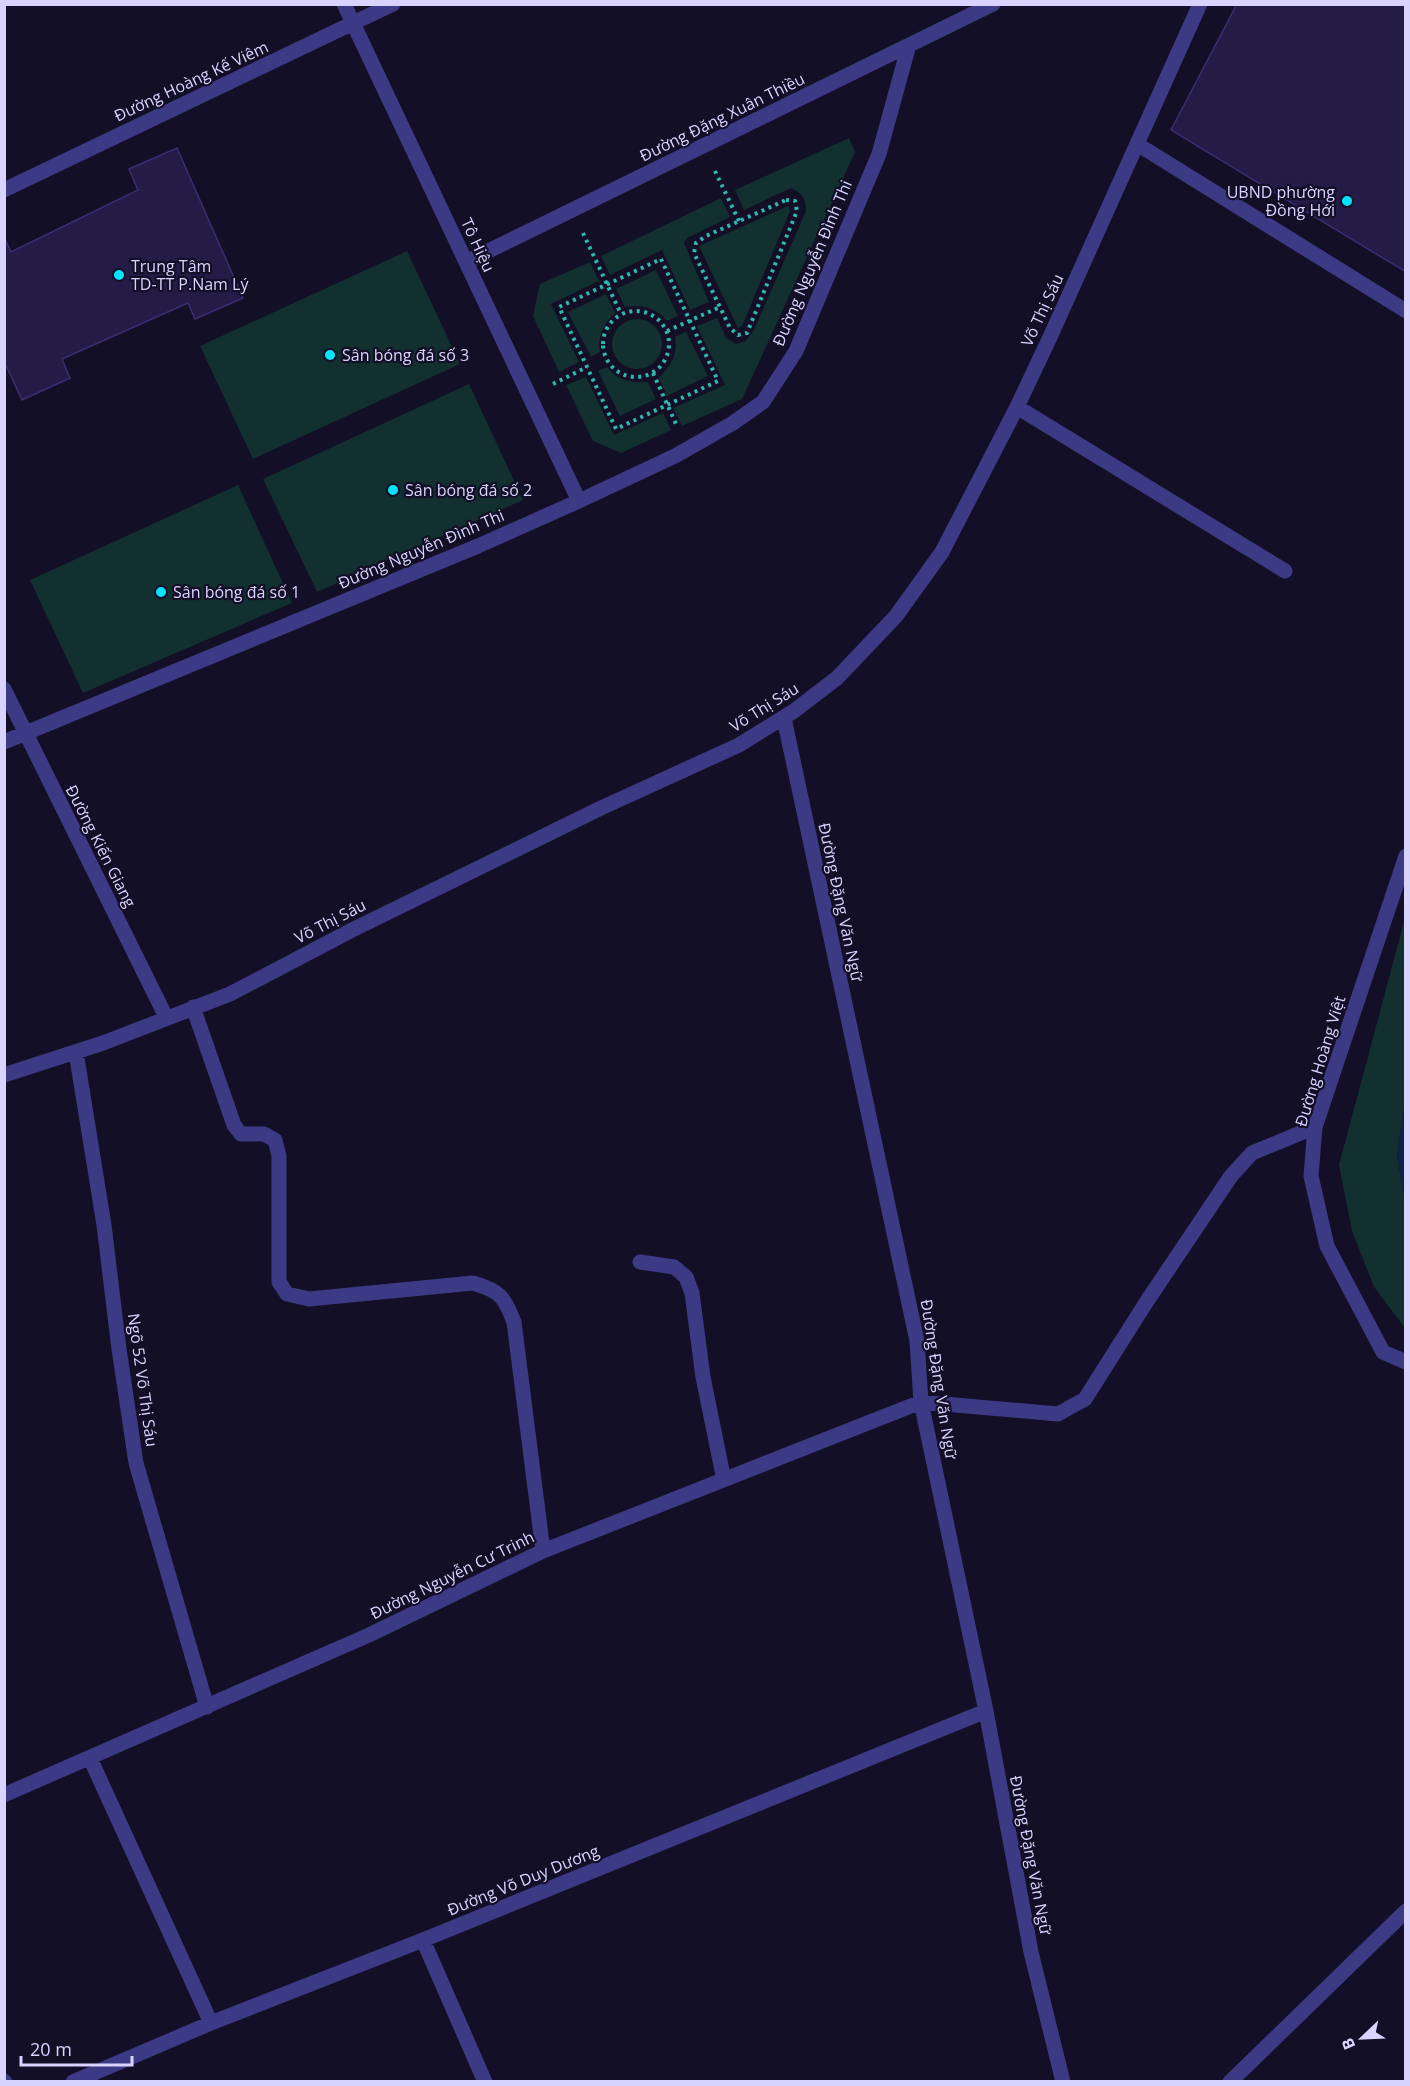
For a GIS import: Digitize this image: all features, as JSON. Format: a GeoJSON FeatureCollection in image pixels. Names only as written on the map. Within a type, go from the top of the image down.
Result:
{"type":"FeatureCollection","features":[{"type":"Feature","properties":{"kind":"street","name":"Tô Hiệu"},"geometry":{"type":"LineString","coordinates":[[344,4],[579,501]]}},
{"type":"Feature","properties":{"kind":"street","name":"Đường Hoàng Kế Viêm"},"geometry":{"type":"LineString","coordinates":[[4,190],[393,4]]}},
{"type":"Feature","properties":{"kind":"street","name":"Đường Đặng Xuân Thiều"},"geometry":{"type":"LineString","coordinates":[[466,262],[993,4]]}},
{"type":"Feature","properties":{"kind":"street","name":"Võ Thị Sáu"},"geometry":{"type":"LineString","coordinates":[[4,1075],[76,1052],[230,993],[590,813],[738,745],[783,718],[837,678],[896,616],[942,552],[1017,407],[1137,144],[1195,7]]}},
{"type":"Feature","properties":{"kind":"street","name":"Đường Nguyễn Đình Thi"},"geometry":{"type":"LineString","coordinates":[[4,742],[478,546],[579,501],[687,449],[733,423],[763,402],[796,351],[879,154],[909,45]]}},
{"type":"Feature","properties":{"kind":"street"},"geometry":{"type":"LineString","coordinates":[[1137,144],[1406,311]]}},
{"type":"Feature","properties":{"kind":"street"},"geometry":{"type":"LineString","coordinates":[[1017,407],[1285,571]]}},
{"type":"Feature","properties":{"kind":"street","name":"Đường Kiến Giang"},"geometry":{"type":"LineString","coordinates":[[4,689],[166,1017]]}},
{"type":"Feature","properties":{"kind":"street","name":"Đường Đặng Văn Ngữ"},"geometry":{"type":"LineString","coordinates":[[783,718],[917,1341],[921,1402],[986,1711],[1031,1952],[1063,2082]]}},
{"type":"Feature","properties":{"kind":"street","name":"Đường Hoàng Việt"},"geometry":{"type":"LineString","coordinates":[[1406,856],[1315,1127],[1311,1176],[1327,1246],[1383,1352],[1406,1362]]}},
{"type":"Feature","properties":{"kind":"street"},"geometry":{"type":"LineString","coordinates":[[194,1007],[234,1125],[241,1134],[264,1134],[275,1140],[279,1156],[279,1282],[287,1294],[309,1299],[473,1282],[494,1289],[506,1300],[514,1322],[543,1551]]}},
{"type":"Feature","properties":{"kind":"street","name":"Ngõ 52 Võ Thị Sáu"},"geometry":{"type":"LineString","coordinates":[[76,1052],[104,1226],[136,1462],[207,1707]]}},
{"type":"Feature","properties":{"kind":"street"},"geometry":{"type":"LineString","coordinates":[[921,1402],[1058,1414],[1085,1399],[1231,1176],[1252,1153],[1315,1127]]}},
{"type":"Feature","properties":{"kind":"street"},"geometry":{"type":"LineString","coordinates":[[640,1262],[674,1267],[686,1277],[693,1293],[703,1377],[724,1479]]}},
{"type":"Feature","properties":{"kind":"street","name":"Đường Nguyễn Cư Trinh"},"geometry":{"type":"LineString","coordinates":[[4,1796],[369,1635],[543,1551],[921,1402]]}},
{"type":"Feature","properties":{"kind":"street","name":"Đường Võ Duy Dương"},"geometry":{"type":"LineString","coordinates":[[73,2082],[211,2023],[423,1940],[986,1711]]}},
{"type":"Feature","properties":{"kind":"street"},"geometry":{"type":"LineString","coordinates":[[90,1758],[211,2023]]}},
{"type":"Feature","properties":{"kind":"street"},"geometry":{"type":"LineString","coordinates":[[1230,2082],[1406,1911]]}},
{"type":"Feature","properties":{"kind":"street"},"geometry":{"type":"LineString","coordinates":[[423,1940],[485,2082]]}},
{"type":"Feature","properties":{"kind":"path"},"geometry":{"type":"LineString","coordinates":[[703,146],[739,221]]}},
{"type":"Feature","properties":{"kind":"path"},"geometry":{"type":"LineString","coordinates":[[786,200],[795,201],[797,211],[747,333],[738,335],[730,328],[694,253],[696,243],[739,221],[786,200]]}},
{"type":"Feature","properties":{"kind":"path"},"geometry":{"type":"LineString","coordinates":[[572,210],[621,314]]}},
{"type":"Feature","properties":{"kind":"path"},"geometry":{"type":"LineString","coordinates":[[661,259],[690,320],[718,381],[616,429],[559,307],[661,259]]}},
{"type":"Feature","properties":{"kind":"path"},"geometry":{"type":"LineString","coordinates":[[667,331],[720,307]]}},
{"type":"Feature","properties":{"kind":"path"},"geometry":{"type":"LineString","coordinates":[[643,311],[662,322],[667,331],[670,341],[669,352],[664,362],[652,373],[638,377],[626,376],[616,370],[604,352],[603,341],[606,330],[612,320],[621,314],[643,311]]}},
{"type":"Feature","properties":{"kind":"path"},"geometry":{"type":"LineString","coordinates":[[529,395],[588,367]]}},
{"type":"Feature","properties":{"kind":"path"},"geometry":{"type":"LineString","coordinates":[[652,373],[687,449]]}},
{"type":"Feature","properties":{"kind":"green space"},"geometry":{"type":"Polygon","coordinates":[[[849,138],[855,152],[742,399],[682,426],[673,408],[725,385],[697,326],[717,318],[726,338],[736,344],[746,341],[754,330],[806,211],[803,197],[791,188],[744,210],[735,190],[849,138]]]}},
{"type":"Feature","properties":{"kind":"green space"},"geometry":{"type":"Polygon","coordinates":[[[721,198],[730,217],[687,238],[684,243],[709,302],[690,310],[662,250],[610,275],[601,256],[721,198]]]}},
{"type":"Feature","properties":{"kind":"green space"},"geometry":{"type":"Polygon","coordinates":[[[788,206],[790,211],[742,326],[738,328],[699,246],[788,206]]]}},
{"type":"Feature","properties":{"kind":"green space","name":"Sân bóng đá số 3"},"geometry":{"type":"Polygon","coordinates":[[[407,251],[460,364],[253,459],[200,346],[407,251]]]}},
{"type":"Feature","properties":{"kind":"green space"},"geometry":{"type":"Polygon","coordinates":[[[590,262],[599,281],[551,304],[579,362],[559,372],[533,316],[540,284],[590,262]]]}},
{"type":"Feature","properties":{"kind":"green space"},"geometry":{"type":"Polygon","coordinates":[[[656,270],[678,316],[667,321],[648,308],[625,307],[616,289],[656,270]]]}},
{"type":"Feature","properties":{"kind":"green space"},"geometry":{"type":"Polygon","coordinates":[[[606,294],[615,313],[602,331],[600,352],[591,357],[568,312],[606,294]]]}},
{"type":"Feature","properties":{"kind":"green space"},"geometry":{"type":"Polygon","coordinates":[[[632,319],[642,319],[655,326],[662,339],[662,349],[655,362],[642,369],[632,369],[623,365],[616,358],[612,349],[612,339],[616,330],[623,323],[632,319]]]}},
{"type":"Feature","properties":{"kind":"green space"},"geometry":{"type":"Polygon","coordinates":[[[686,332],[708,376],[667,396],[659,378],[673,359],[675,337],[686,332]]]}},
{"type":"Feature","properties":{"kind":"green space"},"geometry":{"type":"Polygon","coordinates":[[[607,367],[611,372],[626,380],[648,382],[656,399],[620,416],[598,371],[607,367]]]}},
{"type":"Feature","properties":{"kind":"green space"},"geometry":{"type":"Polygon","coordinates":[[[586,377],[614,435],[663,413],[671,430],[621,453],[593,441],[566,385],[586,377]]]}},
{"type":"Feature","properties":{"kind":"green space","name":"Sân bóng đá số 2"},"geometry":{"type":"Polygon","coordinates":[[[469,384],[523,500],[317,592],[263,479],[469,384]]]}},
{"type":"Feature","properties":{"kind":"green space","name":"Sân bóng đá số 1"},"geometry":{"type":"Polygon","coordinates":[[[238,485],[292,603],[83,693],[30,580],[238,485]]]}},
{"type":"Feature","properties":{"kind":"green space"},"geometry":{"type":"Polygon","coordinates":[[[1405,918],[1406,1100],[1397,1155],[1405,1200],[1405,1328],[1374,1287],[1352,1231],[1339,1165],[1405,918]]]}},
{"type":"Feature","properties":{"kind":"water"},"geometry":{"type":"Polygon","coordinates":[[[1405,1100],[1405,1200],[1397,1155],[1405,1100]]]}},
{"type":"Feature","properties":{"kind":"building","name":"UBND phường Đồng Hới"},"geometry":{"type":"Polygon","coordinates":[[[1237,4],[1406,4],[1406,272],[1171,130],[1237,4]]]}},
{"type":"Feature","properties":{"kind":"building","name":"Trung Tâm TD-TT P.Nam Lý"},"geometry":{"type":"Polygon","coordinates":[[[177,148],[243,298],[195,319],[188,303],[62,359],[70,378],[22,400],[4,361],[4,237],[11,252],[138,190],[129,169],[177,148]]]}},
{"type":"Feature","properties":{"kind":"place","name":"UBND phường Đồng Hới"},"geometry":{"type":"Point","coordinates":[1347,201]}},
{"type":"Feature","properties":{"kind":"place","name":"Trung Tâm TD-TT P.Nam Lý"},"geometry":{"type":"Point","coordinates":[119,275]}},
{"type":"Feature","properties":{"kind":"place","name":"Sân bóng đá số 3"},"geometry":{"type":"Point","coordinates":[330,355]}},
{"type":"Feature","properties":{"kind":"place","name":"Sân bóng đá số 2"},"geometry":{"type":"Point","coordinates":[393,490]}},
{"type":"Feature","properties":{"kind":"place","name":"Sân bóng đá số 1"},"geometry":{"type":"Point","coordinates":[161,592]}}]}
